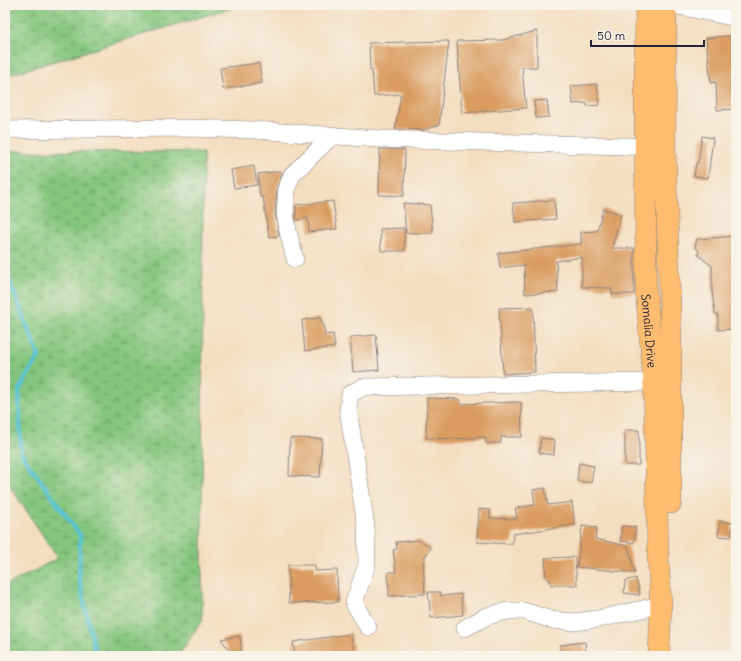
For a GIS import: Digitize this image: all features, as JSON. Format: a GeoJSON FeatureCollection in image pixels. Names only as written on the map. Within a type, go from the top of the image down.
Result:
{"type":"FeatureCollection","features":[{"type":"Feature","properties":{"kind":"main road","name":"Somalia Drive"},"geometry":{"type":"LineString","coordinates":[[646,5],[645,73],[656,147],[671,342],[670,565],[673,656]]}},
{"type":"Feature","properties":{"kind":"main road","name":"Somalia Drive"},"geometry":{"type":"LineString","coordinates":[[659,656],[661,605],[658,556],[654,382],[646,290],[666,5]]}},
{"type":"Feature","properties":{"kind":"street"},"geometry":{"type":"LineString","coordinates":[[674,5],[736,18]]}},
{"type":"Feature","properties":{"kind":"street"},"geometry":{"type":"LineString","coordinates":[[5,130],[186,128],[254,130],[379,139],[656,147]]}},
{"type":"Feature","properties":{"kind":"street"},"geometry":{"type":"LineString","coordinates":[[295,259],[285,213],[287,188],[292,175],[333,135]]}},
{"type":"Feature","properties":{"kind":"street"},"geometry":{"type":"LineString","coordinates":[[368,627],[354,603],[367,564],[367,538],[348,409],[350,394],[363,387],[654,382]]}},
{"type":"Feature","properties":{"kind":"street"},"geometry":{"type":"LineString","coordinates":[[465,628],[487,616],[508,611],[524,611],[552,620],[576,622],[598,619],[661,605]]}},
{"type":"Feature","properties":{"kind":"green space"},"geometry":{"type":"Polygon","coordinates":[[[5,5],[241,5],[5,76],[5,5]]]}},
{"type":"Feature","properties":{"kind":"green space"},"geometry":{"type":"Polygon","coordinates":[[[5,151],[203,152],[202,621],[178,656],[5,656],[5,586],[58,558],[5,479],[5,151]]]}},
{"type":"Feature","properties":{"kind":"building"},"geometry":{"type":"Polygon","coordinates":[[[537,31],[537,67],[522,67],[526,108],[462,113],[457,41],[502,40],[537,31]]]}},
{"type":"Feature","properties":{"kind":"building"},"geometry":{"type":"Polygon","coordinates":[[[736,35],[736,109],[717,110],[716,82],[711,83],[706,38],[736,35]]]}},
{"type":"Feature","properties":{"kind":"building"},"geometry":{"type":"Polygon","coordinates":[[[449,41],[439,125],[423,130],[395,129],[401,94],[374,96],[372,70],[370,70],[369,43],[449,41]]]}},
{"type":"Feature","properties":{"kind":"building"},"geometry":{"type":"Polygon","coordinates":[[[259,63],[262,83],[223,89],[220,68],[259,63]]]}},
{"type":"Feature","properties":{"kind":"building"},"geometry":{"type":"Polygon","coordinates":[[[597,84],[600,105],[587,106],[586,103],[573,104],[571,86],[597,84]]]}},
{"type":"Feature","properties":{"kind":"building"},"geometry":{"type":"Polygon","coordinates":[[[547,100],[549,117],[536,118],[534,101],[547,100]]]}},
{"type":"Feature","properties":{"kind":"building"},"geometry":{"type":"Polygon","coordinates":[[[702,136],[713,138],[708,178],[694,176],[696,163],[698,163],[702,136]]]}},
{"type":"Feature","properties":{"kind":"building"},"geometry":{"type":"Polygon","coordinates":[[[380,149],[405,150],[404,196],[379,195],[380,149]]]}},
{"type":"Feature","properties":{"kind":"building"},"geometry":{"type":"Polygon","coordinates":[[[254,166],[257,185],[234,188],[231,170],[254,166]]]}},
{"type":"Feature","properties":{"kind":"building"},"geometry":{"type":"Polygon","coordinates":[[[281,171],[282,174],[277,187],[275,212],[279,236],[269,237],[263,197],[260,197],[258,174],[281,171]]]}},
{"type":"Feature","properties":{"kind":"building"},"geometry":{"type":"Polygon","coordinates":[[[554,200],[556,219],[515,222],[513,203],[554,200]]]}},
{"type":"Feature","properties":{"kind":"building"},"geometry":{"type":"Polygon","coordinates":[[[333,201],[337,229],[309,232],[308,218],[296,220],[296,205],[333,201]]]}},
{"type":"Feature","properties":{"kind":"building"},"geometry":{"type":"Polygon","coordinates":[[[403,203],[430,205],[433,233],[406,233],[403,203]]]}},
{"type":"Feature","properties":{"kind":"building"},"geometry":{"type":"Polygon","coordinates":[[[603,209],[621,214],[612,248],[634,248],[634,294],[612,294],[611,288],[582,287],[582,257],[556,261],[558,292],[525,294],[524,265],[500,268],[498,253],[581,244],[581,232],[597,231],[603,209]]]}},
{"type":"Feature","properties":{"kind":"building"},"geometry":{"type":"Polygon","coordinates":[[[404,228],[405,251],[381,251],[380,229],[404,228]]]}},
{"type":"Feature","properties":{"kind":"building"},"geometry":{"type":"Polygon","coordinates":[[[736,236],[736,273],[734,293],[735,329],[718,330],[718,314],[715,314],[712,291],[712,266],[698,255],[699,251],[695,247],[697,239],[736,236]]]}},
{"type":"Feature","properties":{"kind":"building"},"geometry":{"type":"Polygon","coordinates":[[[533,307],[535,372],[503,374],[499,308],[533,307]]]}},
{"type":"Feature","properties":{"kind":"building"},"geometry":{"type":"Polygon","coordinates":[[[320,318],[325,335],[333,334],[335,347],[305,351],[302,320],[320,318]]]}},
{"type":"Feature","properties":{"kind":"building"},"geometry":{"type":"Polygon","coordinates":[[[376,335],[379,370],[353,372],[350,337],[376,335]]]}},
{"type":"Feature","properties":{"kind":"building"},"geometry":{"type":"Polygon","coordinates":[[[427,398],[460,399],[460,404],[521,402],[522,437],[501,437],[501,443],[486,443],[485,437],[456,439],[426,438],[427,398]]]}},
{"type":"Feature","properties":{"kind":"building"},"geometry":{"type":"Polygon","coordinates":[[[625,430],[639,430],[639,465],[625,465],[625,430]]]}},
{"type":"Feature","properties":{"kind":"building"},"geometry":{"type":"Polygon","coordinates":[[[290,438],[322,439],[320,477],[289,476],[290,438]]]}},
{"type":"Feature","properties":{"kind":"building"},"geometry":{"type":"Polygon","coordinates":[[[541,438],[555,440],[554,455],[539,453],[541,438]]]}},
{"type":"Feature","properties":{"kind":"building"},"geometry":{"type":"Polygon","coordinates":[[[579,463],[594,466],[591,483],[577,481],[579,463]]]}},
{"type":"Feature","properties":{"kind":"building"},"geometry":{"type":"Polygon","coordinates":[[[545,488],[548,505],[572,502],[575,525],[513,534],[512,544],[477,542],[479,509],[490,510],[490,518],[517,519],[515,508],[535,505],[533,490],[545,488]]]}},
{"type":"Feature","properties":{"kind":"building"},"geometry":{"type":"Polygon","coordinates":[[[720,521],[733,523],[731,537],[718,536],[720,521]]]}},
{"type":"Feature","properties":{"kind":"building"},"geometry":{"type":"Polygon","coordinates":[[[582,526],[597,528],[595,539],[628,546],[635,573],[577,567],[582,526]]]}},
{"type":"Feature","properties":{"kind":"building"},"geometry":{"type":"Polygon","coordinates":[[[622,526],[636,527],[634,543],[620,541],[622,526]]]}},
{"type":"Feature","properties":{"kind":"building"},"geometry":{"type":"Polygon","coordinates":[[[419,540],[431,548],[423,559],[425,594],[389,596],[388,572],[396,572],[393,550],[397,549],[396,542],[419,540]]]}},
{"type":"Feature","properties":{"kind":"building"},"geometry":{"type":"Polygon","coordinates":[[[575,557],[577,585],[551,585],[550,579],[546,579],[545,558],[575,557]]]}},
{"type":"Feature","properties":{"kind":"building"},"geometry":{"type":"Polygon","coordinates":[[[288,565],[315,565],[315,571],[337,570],[338,602],[289,603],[288,565]]]}},
{"type":"Feature","properties":{"kind":"building"},"geometry":{"type":"Polygon","coordinates":[[[636,578],[640,595],[624,593],[625,581],[636,578]]]}},
{"type":"Feature","properties":{"kind":"building"},"geometry":{"type":"Polygon","coordinates":[[[428,592],[440,592],[441,596],[461,594],[463,615],[431,618],[428,592]]]}},
{"type":"Feature","properties":{"kind":"building"},"geometry":{"type":"Polygon","coordinates":[[[351,634],[354,656],[295,656],[293,642],[351,634]]]}},
{"type":"Feature","properties":{"kind":"building"},"geometry":{"type":"Polygon","coordinates":[[[240,636],[242,656],[233,656],[221,639],[240,636]]]}},
{"type":"Feature","properties":{"kind":"building"},"geometry":{"type":"Polygon","coordinates":[[[585,642],[586,656],[561,656],[560,645],[585,642]]]}},
{"type":"Feature","properties":{"kind":"waterway"},"geometry":{"type":"LineString","coordinates":[[5,270],[39,356],[19,390],[21,453],[80,535],[79,579],[96,656]]}}]}
